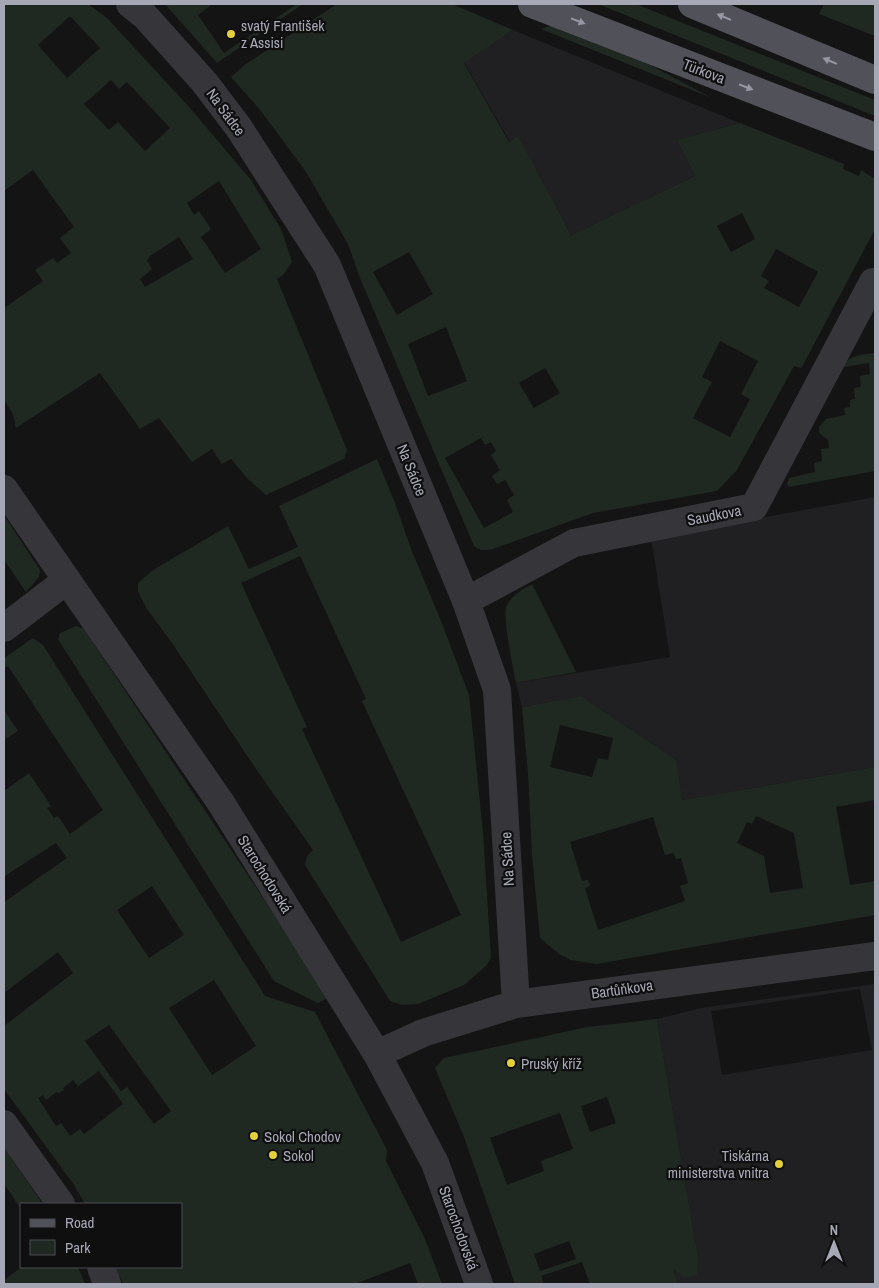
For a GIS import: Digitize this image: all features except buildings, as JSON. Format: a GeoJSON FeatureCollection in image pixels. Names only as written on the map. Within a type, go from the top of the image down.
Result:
{"type":"FeatureCollection","features":[{"type":"Feature","properties":{"kind":"main road","name":"Türkova"},"geometry":{"type":"LineString","coordinates":[[532,4],[875,137]]}},
{"type":"Feature","properties":{"kind":"main road"},"geometry":{"type":"LineString","coordinates":[[692,4],[875,80]]}},
{"type":"Feature","properties":{"kind":"street","name":"Na Sádce"},"geometry":{"type":"LineString","coordinates":[[130,4],[145,16],[205,83],[239,128],[327,265],[466,601],[497,690],[516,1004]]}},
{"type":"Feature","properties":{"kind":"street","name":"Saudkova"},"geometry":{"type":"LineString","coordinates":[[466,601],[574,543],[754,507],[873,282]]}},
{"type":"Feature","properties":{"kind":"street","name":"Starochodovská"},"geometry":{"type":"LineString","coordinates":[[4,489],[221,803],[378,1054],[434,1163],[479,1284]]}},
{"type":"Feature","properties":{"kind":"street"},"geometry":{"type":"LineString","coordinates":[[4,628],[67,580]]}},
{"type":"Feature","properties":{"kind":"street","name":"Bartůňkova"},"geometry":{"type":"LineString","coordinates":[[378,1054],[423,1033],[516,1004],[875,956]]}},
{"type":"Feature","properties":{"kind":"street"},"geometry":{"type":"LineString","coordinates":[[4,1124],[60,1203]]}},
{"type":"Feature","properties":{"kind":"street"},"geometry":{"type":"LineString","coordinates":[[100,1268],[107,1284]]}},
{"type":"Feature","properties":{"kind":"shaded area"},"geometry":{"type":"Polygon","coordinates":[[[513,30],[740,123],[677,140],[695,176],[571,235],[517,137],[510,142],[464,62],[513,30]]]}},
{"type":"Feature","properties":{"kind":"shaded area"},"geometry":{"type":"Polygon","coordinates":[[[875,497],[875,767],[682,800],[677,760],[581,696],[522,707],[516,683],[670,657],[651,538],[875,497]]]}},
{"type":"Feature","properties":{"kind":"shaded area","name":"Tiskárna ministerstva vnitra"},"geometry":{"type":"Polygon","coordinates":[[[875,984],[875,1284],[678,1284],[673,1269],[698,1257],[657,1019],[701,1008],[875,984]],[[860,989],[711,1011],[722,1075],[872,1050],[860,989]]]}},
{"type":"Feature","properties":{"kind":"green space"},"geometry":{"type":"Polygon","coordinates":[[[6,4],[88,4],[107,18],[190,108],[251,180],[281,229],[292,262],[283,275],[277,279],[347,450],[344,459],[266,495],[248,479],[231,459],[222,464],[212,449],[192,462],[159,418],[140,429],[100,373],[16,428],[13,414],[4,400],[4,308],[43,281],[35,270],[53,258],[57,263],[71,253],[60,238],[74,227],[33,170],[4,191],[4,6],[6,4]],[[70,16],[38,45],[67,78],[100,48],[70,16]],[[111,80],[84,104],[109,130],[118,122],[145,151],[170,128],[127,82],[119,89],[111,80]],[[219,181],[187,203],[194,215],[199,211],[211,229],[201,237],[225,273],[261,249],[219,181]],[[179,237],[150,256],[147,261],[152,269],[140,279],[145,287],[193,259],[179,237]]]}},
{"type":"Feature","properties":{"kind":"green space"},"geometry":{"type":"Polygon","coordinates":[[[165,4],[213,4],[198,15],[224,53],[297,4],[303,4],[217,63],[165,4]]]}},
{"type":"Feature","properties":{"kind":"green space"},"geometry":{"type":"Polygon","coordinates":[[[337,4],[452,4],[513,30],[464,63],[509,142],[518,136],[571,235],[695,176],[677,140],[740,123],[844,164],[843,169],[859,176],[861,170],[875,179],[875,229],[803,365],[801,368],[794,366],[737,470],[717,491],[593,513],[490,550],[481,550],[474,546],[360,278],[348,244],[306,172],[261,111],[231,77],[246,64],[337,4]],[[742,213],[717,226],[731,252],[755,239],[742,213]],[[776,249],[761,276],[769,281],[764,288],[799,307],[818,272],[776,249]],[[409,252],[373,272],[397,315],[433,294],[409,252]],[[446,327],[408,344],[428,396],[467,381],[446,327]],[[720,341],[702,377],[712,382],[693,418],[730,437],[750,399],[741,394],[758,361],[720,341]],[[545,368],[519,383],[534,408],[560,393],[545,368]],[[481,438],[445,458],[484,528],[513,512],[507,500],[514,495],[505,480],[497,484],[492,476],[500,470],[491,455],[496,451],[491,442],[485,445],[481,438]]]}},
{"type":"Feature","properties":{"kind":"green space"},"geometry":{"type":"Polygon","coordinates":[[[598,4],[636,4],[875,100],[875,116],[598,4]]]}},
{"type":"Feature","properties":{"kind":"green space"},"geometry":{"type":"Polygon","coordinates":[[[824,4],[875,4],[875,36],[819,14],[824,4]]]}},
{"type":"Feature","properties":{"kind":"green space"},"geometry":{"type":"Polygon","coordinates":[[[555,24],[641,60],[712,98],[541,29],[555,24]]]}},
{"type":"Feature","properties":{"kind":"green space"},"geometry":{"type":"Polygon","coordinates":[[[875,353],[875,471],[789,487],[787,484],[789,478],[815,472],[814,463],[822,461],[821,449],[829,448],[828,440],[819,433],[819,427],[826,419],[845,415],[844,408],[850,407],[850,400],[855,399],[854,388],[861,387],[860,376],[870,374],[869,363],[844,367],[845,363],[856,356],[875,353]]]}},
{"type":"Feature","properties":{"kind":"green space"},"geometry":{"type":"Polygon","coordinates":[[[377,459],[469,695],[483,832],[491,958],[486,966],[464,985],[418,1004],[402,1005],[390,1001],[305,865],[307,856],[313,850],[147,609],[138,592],[138,583],[153,570],[228,526],[249,569],[298,547],[279,506],[377,459]],[[300,556],[241,583],[307,727],[302,729],[401,942],[461,915],[362,701],[366,699],[300,556]]]}},
{"type":"Feature","properties":{"kind":"green space"},"geometry":{"type":"Polygon","coordinates":[[[4,515],[40,570],[39,577],[26,592],[4,560],[4,515]]]}},
{"type":"Feature","properties":{"kind":"green space"},"geometry":{"type":"Polygon","coordinates":[[[532,584],[576,672],[516,683],[505,614],[506,608],[513,597],[532,584]]]}},
{"type":"Feature","properties":{"kind":"green space"},"geometry":{"type":"Polygon","coordinates":[[[76,626],[84,629],[329,997],[318,1003],[274,981],[58,639],[60,633],[76,626]]]}},
{"type":"Feature","properties":{"kind":"green space"},"geometry":{"type":"Polygon","coordinates":[[[33,638],[43,645],[265,996],[315,1012],[387,1150],[386,1161],[425,1239],[442,1284],[418,1284],[410,1263],[355,1284],[123,1284],[115,1268],[182,1268],[182,1203],[84,1203],[74,1185],[4,1089],[4,1026],[73,973],[58,952],[4,993],[4,902],[67,858],[56,843],[5,876],[4,791],[29,773],[51,806],[47,808],[54,818],[58,816],[70,834],[103,810],[8,666],[4,668],[4,658],[33,638]],[[152,886],[117,910],[149,958],[184,935],[152,886]],[[214,980],[169,1008],[212,1075],[256,1046],[214,980]],[[109,1025],[85,1041],[121,1091],[127,1087],[154,1124],[171,1111],[109,1025]],[[99,1071],[78,1086],[73,1080],[63,1088],[64,1090],[59,1093],[57,1092],[46,1100],[43,1095],[38,1098],[56,1126],[61,1123],[70,1136],[80,1129],[84,1134],[123,1104],[99,1071]]]}},
{"type":"Feature","properties":{"kind":"green space"},"geometry":{"type":"Polygon","coordinates":[[[581,696],[677,760],[682,800],[875,767],[875,800],[836,807],[850,885],[875,881],[875,915],[597,964],[570,960],[559,954],[540,938],[532,855],[528,773],[522,707],[581,696]],[[560,725],[550,767],[592,777],[598,758],[608,760],[613,738],[560,725]],[[756,816],[752,824],[747,822],[737,843],[764,856],[770,893],[803,888],[794,833],[756,816]],[[653,817],[570,842],[582,881],[588,880],[590,886],[585,888],[598,930],[685,901],[680,886],[688,883],[681,858],[676,859],[673,853],[665,855],[653,817]]]}},
{"type":"Feature","properties":{"kind":"green space"},"geometry":{"type":"Polygon","coordinates":[[[4,710],[18,731],[4,740],[4,710]]]}},
{"type":"Feature","properties":{"kind":"green space"},"geometry":{"type":"Polygon","coordinates":[[[657,1019],[698,1257],[697,1275],[685,1278],[673,1269],[678,1284],[590,1284],[582,1262],[541,1276],[544,1284],[515,1284],[464,1137],[435,1068],[444,1058],[587,1027],[657,1019]],[[607,1097],[581,1106],[590,1132],[616,1123],[607,1097]],[[560,1113],[490,1138],[507,1185],[544,1171],[541,1161],[573,1149],[560,1113]],[[569,1241],[534,1254],[540,1271],[576,1259],[569,1241]]]}},
{"type":"Feature","properties":{"kind":"green space"},"geometry":{"type":"Polygon","coordinates":[[[4,1148],[42,1203],[20,1203],[20,1208],[4,1184],[4,1148]]]}},
{"type":"Feature","properties":{"kind":"green space"},"geometry":{"type":"Polygon","coordinates":[[[21,1268],[78,1268],[85,1284],[4,1284],[4,1280],[21,1268]]]}},
{"type":"Feature","properties":{"kind":"place","name":"svatý František z Assisi"},"geometry":{"type":"Point","coordinates":[231,34]}},
{"type":"Feature","properties":{"kind":"place","name":"Pruský kříž"},"geometry":{"type":"Point","coordinates":[511,1063]}},
{"type":"Feature","properties":{"kind":"place","name":"Sokol Chodov"},"geometry":{"type":"Point","coordinates":[254,1136]}},
{"type":"Feature","properties":{"kind":"place","name":"Sokol"},"geometry":{"type":"Point","coordinates":[273,1155]}},
{"type":"Feature","properties":{"kind":"place","name":"Tiskárna ministerstva vnitra"},"geometry":{"type":"Point","coordinates":[779,1164]}}]}
